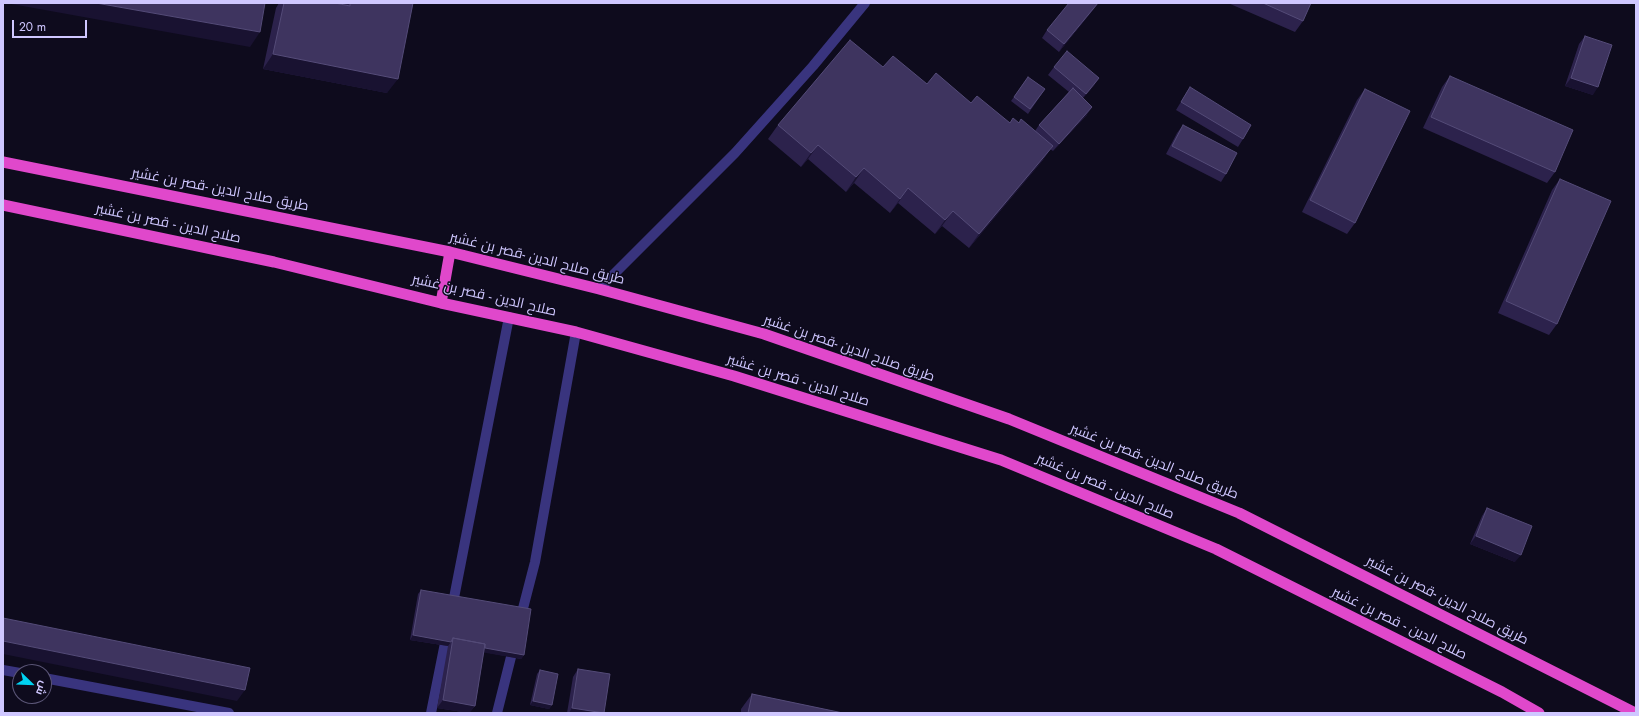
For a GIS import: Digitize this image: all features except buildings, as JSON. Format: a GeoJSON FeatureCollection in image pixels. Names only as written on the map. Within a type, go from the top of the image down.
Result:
{"type":"FeatureCollection","features":[{"type":"Feature","properties":{"kind":"highway","name":"طريق صلاح الدين -قصر بن غشير"},"geometry":{"type":"LineString","coordinates":[[3,162],[450,252],[599,289],[764,334],[994,414],[1224,507],[1635,713]]}},
{"type":"Feature","properties":{"kind":"highway","name":"صلاح الدين - قصر بن غشير"},"geometry":{"type":"LineString","coordinates":[[3,205],[274,262],[441,302],[576,332],[741,379],[1001,460],[1216,549],[1526,708],[1539,713]]}},
{"type":"Feature","properties":{"kind":"highway"},"geometry":{"type":"LineString","coordinates":[[441,302],[450,252]]}},
{"type":"Feature","properties":{"kind":"street"},"geometry":{"type":"LineString","coordinates":[[599,289],[735,152],[813,66],[865,3]]}},
{"type":"Feature","properties":{"kind":"street"},"geometry":{"type":"LineString","coordinates":[[431,713],[509,317]]}},
{"type":"Feature","properties":{"kind":"street"},"geometry":{"type":"LineString","coordinates":[[497,713],[535,562],[576,332]]}},
{"type":"Feature","properties":{"kind":"street"},"geometry":{"type":"LineString","coordinates":[[52,680],[229,713]]}}]}
